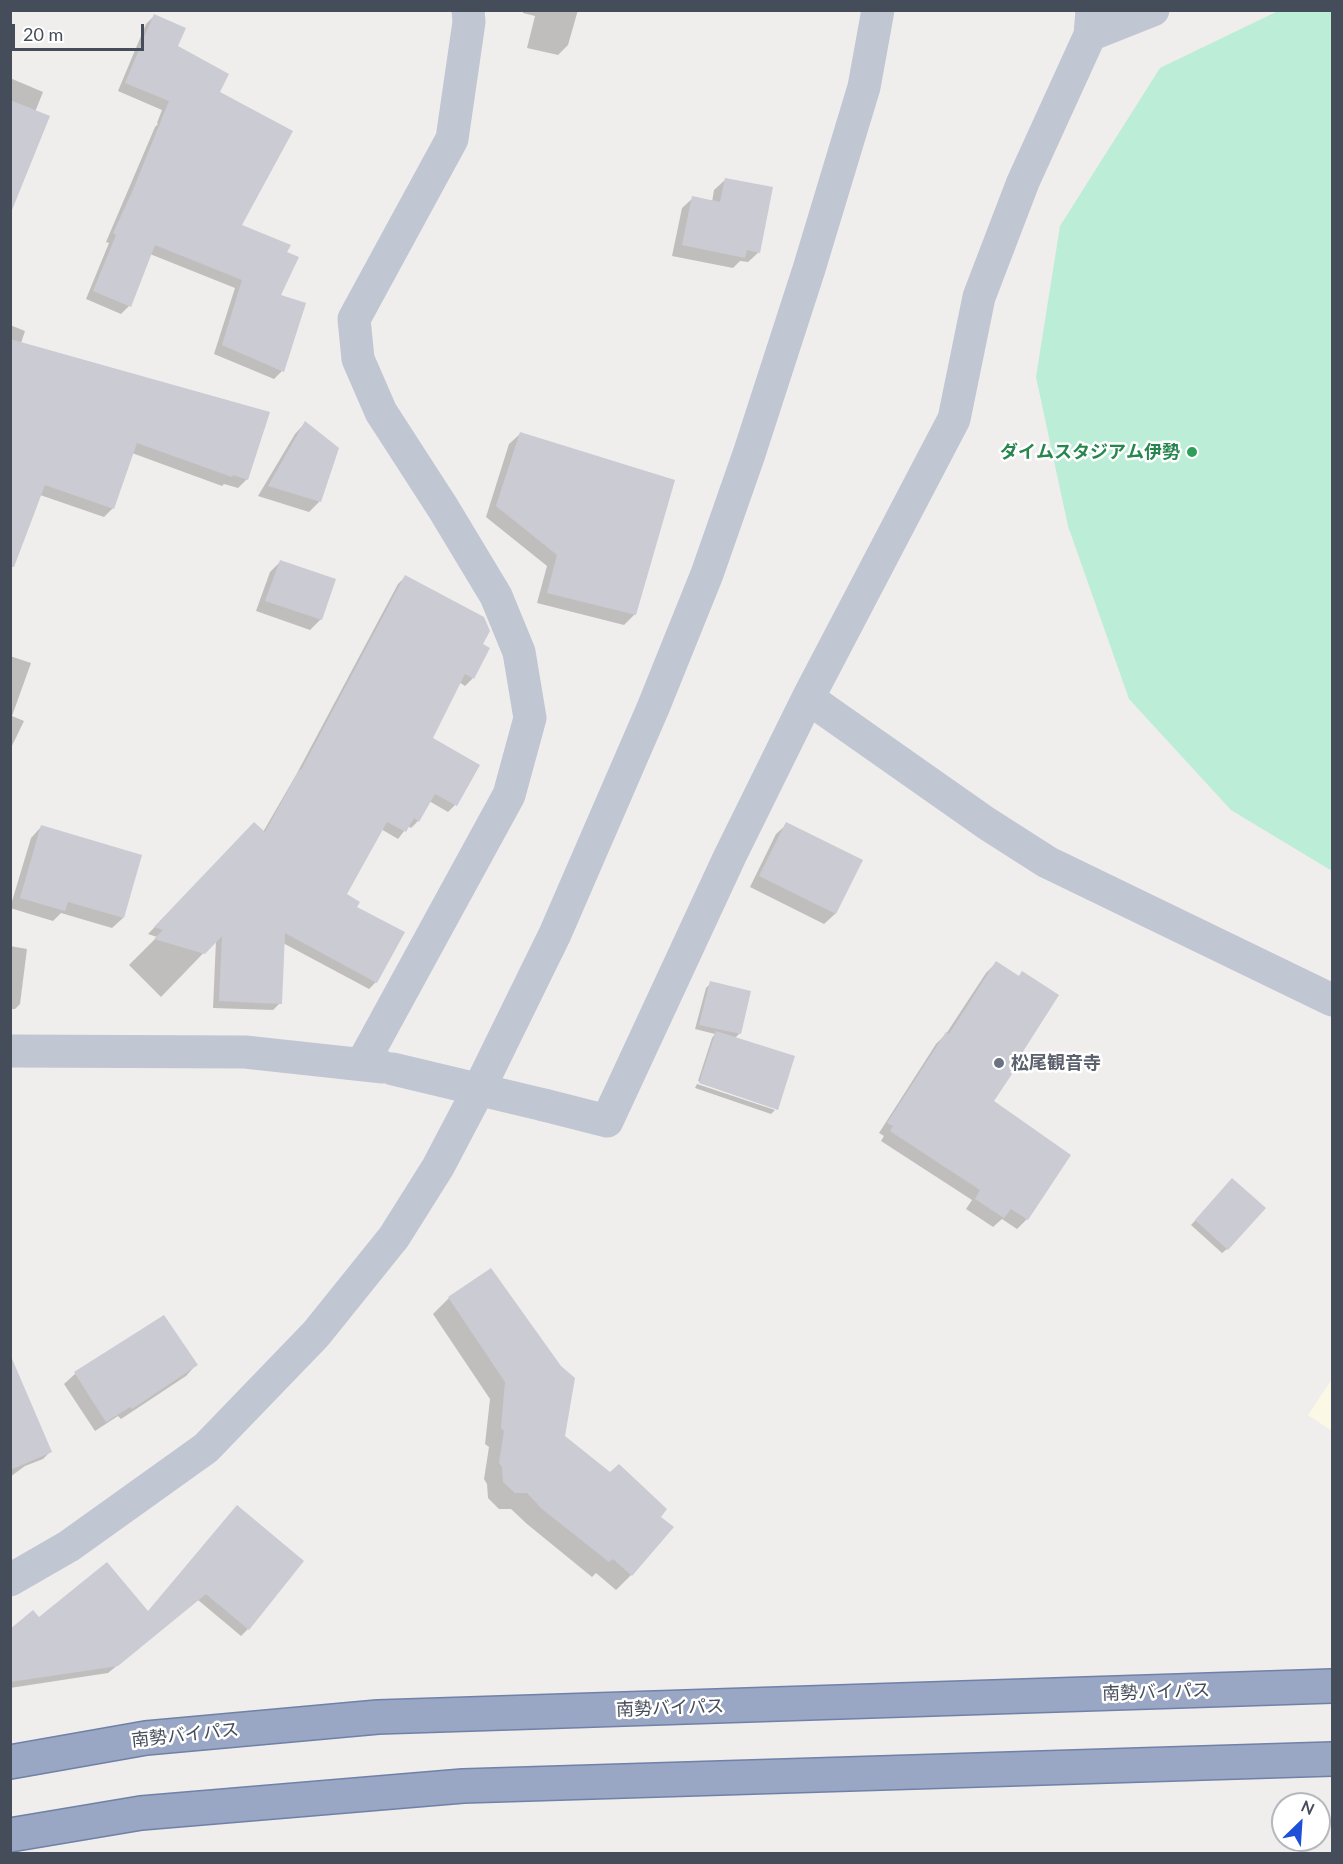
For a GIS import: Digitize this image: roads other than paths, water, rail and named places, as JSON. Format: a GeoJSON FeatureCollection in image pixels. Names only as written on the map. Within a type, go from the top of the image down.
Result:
{"type":"FeatureCollection","features":[{"type":"Feature","properties":{"kind":"highway","name":"南勢バイパス"},"geometry":{"type":"LineString","coordinates":[[10,1762],[146,1738],[378,1717],[1332,1686]]}},
{"type":"Feature","properties":{"kind":"highway"},"geometry":{"type":"LineString","coordinates":[[10,1835],[141,1813],[463,1786],[1332,1759]]}},
{"type":"Feature","properties":{"kind":"street"},"geometry":{"type":"LineString","coordinates":[[362,1064],[509,795],[530,718],[519,652],[496,596],[381,412],[358,359],[354,319],[452,140],[469,22],[468,10]]}},
{"type":"Feature","properties":{"kind":"street"},"geometry":{"type":"LineString","coordinates":[[10,1580],[69,1546],[206,1448],[316,1334],[394,1237],[438,1167],[555,934],[653,708],[707,574],[809,269],[864,87],[878,10]]}},
{"type":"Feature","properties":{"kind":"street"},"geometry":{"type":"LineString","coordinates":[[10,1051],[244,1052],[362,1064],[393,1069],[607,1121],[730,856],[808,698],[954,419],[979,297],[1023,182],[1091,23],[1153,10]]}},
{"type":"Feature","properties":{"kind":"street"},"geometry":{"type":"LineString","coordinates":[[808,698],[986,823],[1047,862],[1332,1000]]}},
{"type":"Feature","properties":{"kind":"place","name":"ダイムスタジアム伊勢"},"geometry":{"type":"Point","coordinates":[1192,452]}},
{"type":"Feature","properties":{"kind":"place","name":"松尾観音寺"},"geometry":{"type":"Point","coordinates":[999,1063]}}]}
